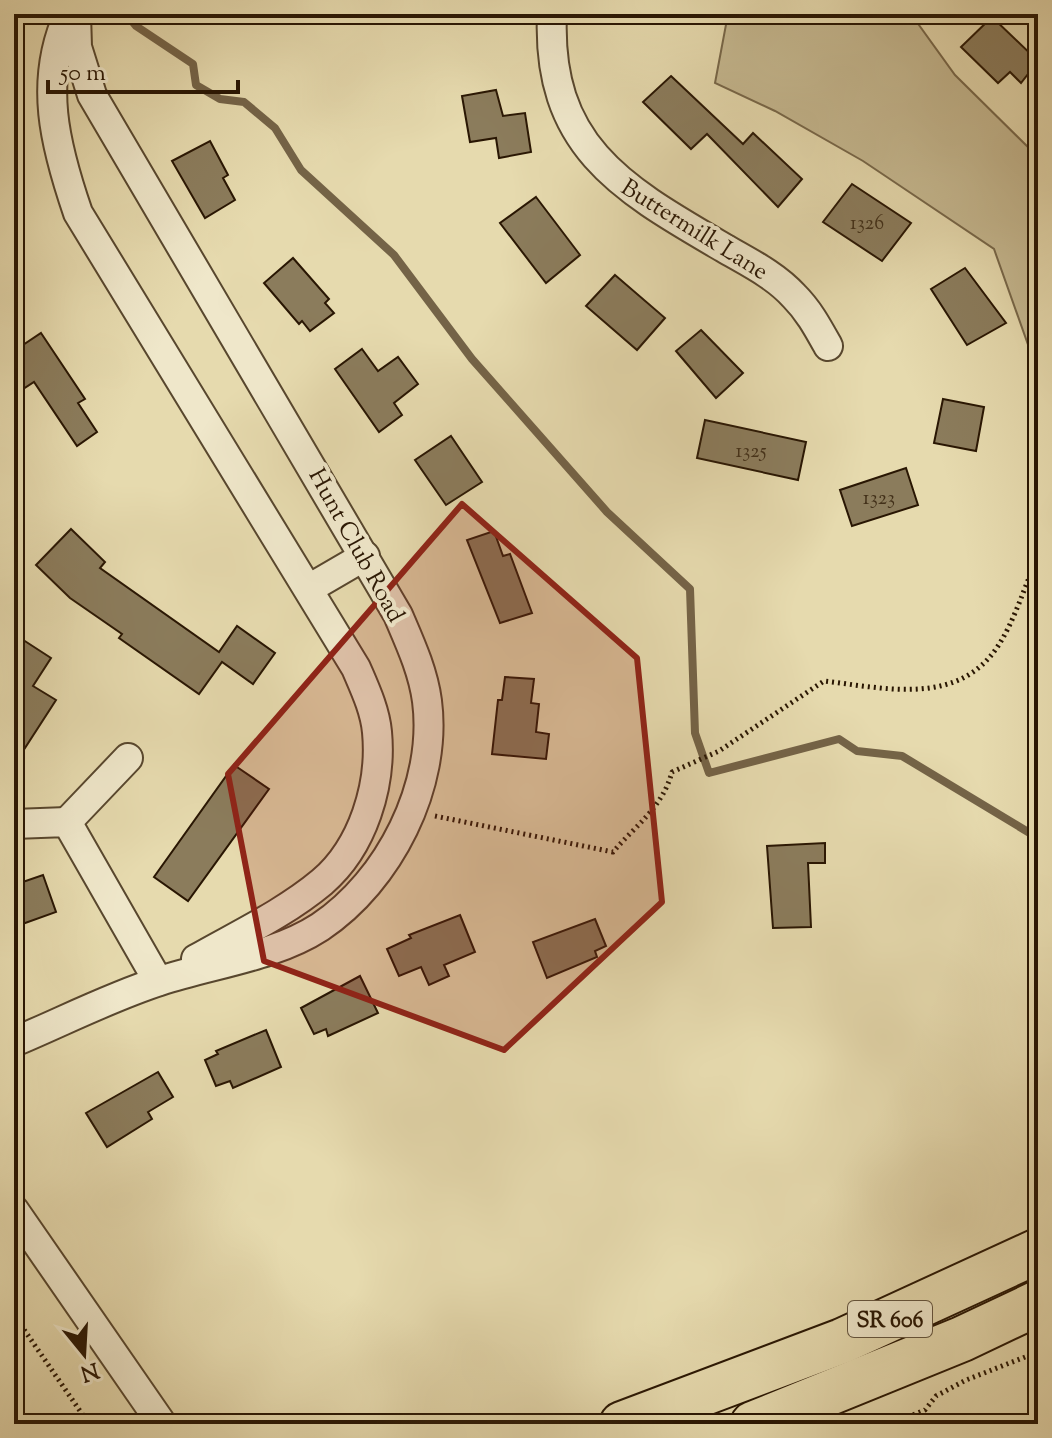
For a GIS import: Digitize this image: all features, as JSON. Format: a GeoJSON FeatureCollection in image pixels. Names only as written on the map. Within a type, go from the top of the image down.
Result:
{"type":"FeatureCollection","features":[{"type":"Feature","properties":{"kind":"main road","name":"SR 606"},"geometry":{"type":"LineString","coordinates":[[622,1424],[842,1341],[1038,1251]]}},
{"type":"Feature","properties":{"kind":"main road","name":"SR 606"},"geometry":{"type":"LineString","coordinates":[[753,1424],[962,1339],[1038,1303]]}},
{"type":"Feature","properties":{"kind":"street","name":"Hunt Club Road"},"geometry":{"type":"LineString","coordinates":[[69,14],[60,35],[52,70],[51,116],[59,157],[78,213],[310,588],[356,668],[371,703],[377,757],[368,812],[351,847],[324,881],[158,981]]}},
{"type":"Feature","properties":{"kind":"street","name":"Hunt Club Road"},"geometry":{"type":"LineString","coordinates":[[14,1042],[158,981],[281,945],[319,928],[373,877],[410,811],[425,760],[427,701],[408,638],[365,556],[92,95],[77,47],[76,14]]}},
{"type":"Feature","properties":{"kind":"street","name":"Buttermilk Lane"},"geometry":{"type":"LineString","coordinates":[[552,14],[556,76],[568,111],[586,145],[610,173],[638,197],[769,274],[811,315],[828,346]]}},
{"type":"Feature","properties":{"kind":"street"},"geometry":{"type":"LineString","coordinates":[[310,588],[365,556]]}},
{"type":"Feature","properties":{"kind":"street"},"geometry":{"type":"LineString","coordinates":[[14,824],[67,822],[128,758]]}},
{"type":"Feature","properties":{"kind":"street"},"geometry":{"type":"LineString","coordinates":[[67,822],[158,981]]}},
{"type":"Feature","properties":{"kind":"street"},"geometry":{"type":"LineString","coordinates":[[14,1210],[162,1424]]}},
{"type":"Feature","properties":{"kind":"path"},"geometry":{"type":"LineString","coordinates":[[410,811],[613,852],[654,813],[667,791],[672,772],[719,751],[824,681],[916,692],[956,683],[982,666],[999,644],[1038,556]]}},
{"type":"Feature","properties":{"kind":"path"},"geometry":{"type":"LineString","coordinates":[[14,1315],[89,1424]]}},
{"type":"Feature","properties":{"kind":"path"},"geometry":{"type":"LineString","coordinates":[[891,1424],[925,1410],[936,1396],[966,1380],[1038,1352]]}},
{"type":"Feature","properties":{"kind":"highlighted area"},"geometry":{"type":"Polygon","coordinates":[[[462,504],[637,658],[662,902],[504,1050],[264,961],[228,774],[462,504]]]}},
{"type":"Feature","properties":{"kind":"shaded area"},"geometry":{"type":"Polygon","coordinates":[[[728,14],[911,14],[955,75],[1038,157],[1038,354],[1031,353],[994,249],[863,161],[775,111],[715,83],[728,14]]]}},
{"type":"Feature","properties":{"kind":"building"},"geometry":{"type":"Polygon","coordinates":[[[992,17],[1038,61],[1021,83],[1010,72],[998,83],[961,47],[992,17]]]}},
{"type":"Feature","properties":{"kind":"building"},"geometry":{"type":"Polygon","coordinates":[[[671,76],[743,144],[753,133],[802,179],[778,207],[707,134],[691,149],[643,102],[671,76]]]}},
{"type":"Feature","properties":{"kind":"building"},"geometry":{"type":"Polygon","coordinates":[[[496,90],[503,116],[525,113],[531,152],[499,158],[496,138],[470,142],[462,96],[496,90]]]}},
{"type":"Feature","properties":{"kind":"building"},"geometry":{"type":"Polygon","coordinates":[[[210,141],[228,175],[223,178],[235,200],[205,218],[172,161],[210,141]]]}},
{"type":"Feature","properties":{"kind":"building"},"geometry":{"type":"Polygon","coordinates":[[[852,184],[911,223],[882,261],[823,222],[852,184]]]}},
{"type":"Feature","properties":{"kind":"building"},"geometry":{"type":"Polygon","coordinates":[[[536,197],[580,255],[546,283],[500,223],[536,197]]]}},
{"type":"Feature","properties":{"kind":"building"},"geometry":{"type":"Polygon","coordinates":[[[293,258],[329,299],[325,303],[334,313],[310,331],[302,321],[299,324],[264,283],[293,258]]]}},
{"type":"Feature","properties":{"kind":"building"},"geometry":{"type":"Polygon","coordinates":[[[965,268],[1006,323],[967,345],[931,289],[965,268]]]}},
{"type":"Feature","properties":{"kind":"building"},"geometry":{"type":"Polygon","coordinates":[[[615,275],[665,318],[637,350],[586,306],[615,275]]]}},
{"type":"Feature","properties":{"kind":"building"},"geometry":{"type":"Polygon","coordinates":[[[701,330],[743,373],[716,398],[676,351],[701,330]]]}},
{"type":"Feature","properties":{"kind":"building"},"geometry":{"type":"Polygon","coordinates":[[[41,333],[85,399],[78,403],[97,432],[77,446],[34,382],[14,395],[14,351],[41,333]]]}},
{"type":"Feature","properties":{"kind":"building"},"geometry":{"type":"Polygon","coordinates":[[[362,349],[378,371],[398,357],[418,384],[394,403],[402,415],[379,432],[335,369],[362,349]]]}},
{"type":"Feature","properties":{"kind":"building"},"geometry":{"type":"Polygon","coordinates":[[[943,399],[984,407],[976,451],[934,443],[943,399]]]}},
{"type":"Feature","properties":{"kind":"building"},"geometry":{"type":"Polygon","coordinates":[[[705,420],[806,442],[798,480],[697,458],[705,420]]]}},
{"type":"Feature","properties":{"kind":"building"},"geometry":{"type":"Polygon","coordinates":[[[451,436],[482,482],[446,505],[415,460],[451,436]]]}},
{"type":"Feature","properties":{"kind":"building"},"geometry":{"type":"Polygon","coordinates":[[[906,468],[918,505],[852,526],[840,490],[906,468]]]}},
{"type":"Feature","properties":{"kind":"building"},"geometry":{"type":"Polygon","coordinates":[[[71,529],[105,562],[100,568],[219,652],[237,626],[275,653],[253,684],[222,662],[199,694],[119,638],[122,634],[70,598],[36,565],[71,529]]]}},
{"type":"Feature","properties":{"kind":"building"},"geometry":{"type":"Polygon","coordinates":[[[494,531],[503,556],[510,554],[532,613],[500,623],[467,540],[494,531]]]}},
{"type":"Feature","properties":{"kind":"building"},"geometry":{"type":"Polygon","coordinates":[[[14,634],[51,658],[33,686],[56,700],[14,765],[14,634]]]}},
{"type":"Feature","properties":{"kind":"building"},"geometry":{"type":"Polygon","coordinates":[[[505,677],[534,679],[531,703],[539,704],[536,732],[549,734],[546,759],[492,754],[498,700],[502,700],[505,677]]]}},
{"type":"Feature","properties":{"kind":"building"},"geometry":{"type":"Polygon","coordinates":[[[234,765],[269,789],[188,901],[154,877],[234,765]]]}},
{"type":"Feature","properties":{"kind":"building"},"geometry":{"type":"Polygon","coordinates":[[[825,843],[825,863],[808,863],[811,927],[773,928],[767,846],[825,843]]]}},
{"type":"Feature","properties":{"kind":"building"},"geometry":{"type":"Polygon","coordinates":[[[43,875],[56,912],[14,927],[14,885],[43,875]]]}},
{"type":"Feature","properties":{"kind":"building"},"geometry":{"type":"Polygon","coordinates":[[[460,915],[475,952],[444,965],[449,976],[429,985],[421,967],[399,976],[387,949],[411,938],[409,935],[460,915]]]}},
{"type":"Feature","properties":{"kind":"building"},"geometry":{"type":"Polygon","coordinates":[[[595,919],[606,946],[595,951],[597,957],[547,978],[533,942],[595,919]]]}},
{"type":"Feature","properties":{"kind":"building"},"geometry":{"type":"Polygon","coordinates":[[[360,976],[378,1013],[328,1036],[326,1029],[314,1034],[301,1008],[360,976]]]}},
{"type":"Feature","properties":{"kind":"building"},"geometry":{"type":"Polygon","coordinates":[[[266,1030],[281,1067],[233,1088],[230,1081],[216,1086],[205,1060],[218,1054],[216,1051],[266,1030]]]}},
{"type":"Feature","properties":{"kind":"building"},"geometry":{"type":"Polygon","coordinates":[[[158,1072],[173,1097],[148,1112],[152,1119],[107,1147],[86,1113],[158,1072]]]}},
{"type":"Feature","properties":{"kind":"waterway"},"geometry":{"type":"LineString","coordinates":[[126,14],[136,26],[193,64],[196,85],[220,99],[244,102],[275,128],[301,170],[394,255],[472,359],[607,512],[690,589],[695,733],[709,773],[839,739],[857,751],[902,756],[1038,838]]}}]}
